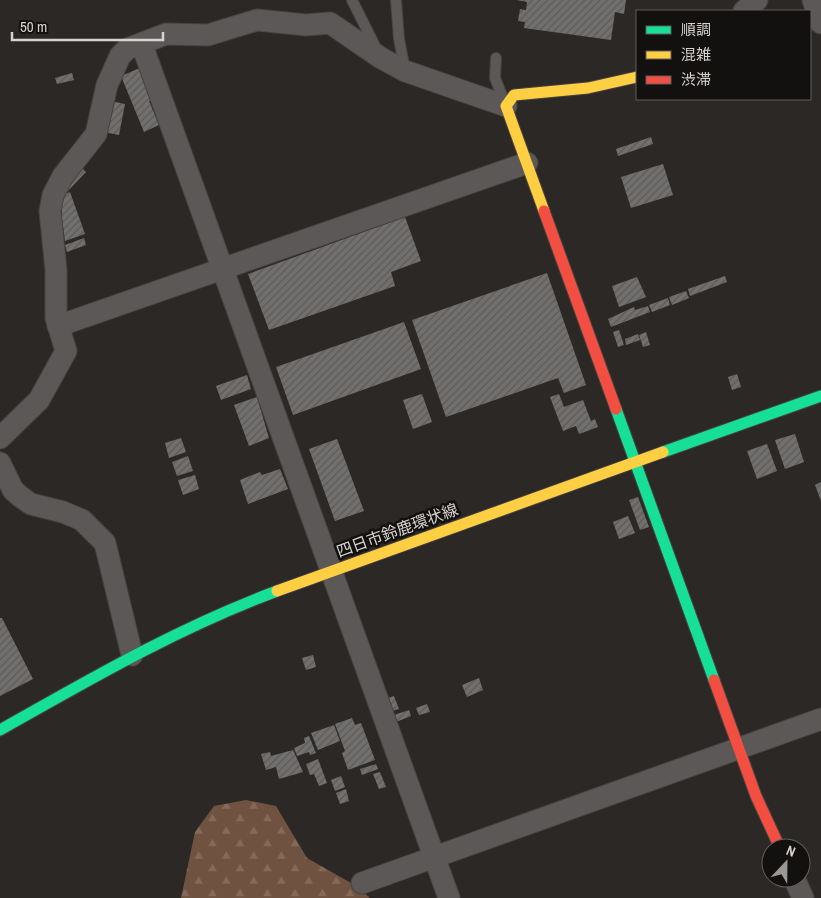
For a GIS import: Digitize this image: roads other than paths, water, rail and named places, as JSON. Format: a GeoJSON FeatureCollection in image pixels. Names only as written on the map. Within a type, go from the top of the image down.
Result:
{"type":"FeatureCollection","features":[{"type":"Feature","properties":{"kind":"street"},"geometry":{"type":"LineString","coordinates":[[745,10],[757,0]]}},
{"type":"Feature","properties":{"kind":"street"},"geometry":{"type":"LineString","coordinates":[[813,0],[821,23]]}},
{"type":"Feature","properties":{"kind":"street"},"geometry":{"type":"LineString","coordinates":[[0,438],[39,400],[66,351],[58,326],[55,244],[50,211],[53,195],[63,176],[96,134],[107,85],[120,56],[128,49],[166,34],[208,36],[257,20],[306,25],[330,23],[381,58],[405,71],[506,106]]}},
{"type":"Feature","properties":{"kind":"street"},"geometry":{"type":"LineString","coordinates":[[142,44],[449,898]]}},
{"type":"Feature","properties":{"kind":"street"},"geometry":{"type":"LineString","coordinates":[[506,106],[514,95],[588,88],[636,77]]}},
{"type":"Feature","properties":{"kind":"street"},"geometry":{"type":"LineString","coordinates":[[506,106],[756,796],[775,838]]}},
{"type":"Feature","properties":{"kind":"street"},"geometry":{"type":"LineString","coordinates":[[58,326],[527,163]]}},
{"type":"Feature","properties":{"kind":"street","name":"四日市鈴鹿環状線"},"geometry":{"type":"LineString","coordinates":[[0,730],[132,655],[219,613],[331,571],[821,396]]}},
{"type":"Feature","properties":{"kind":"street"},"geometry":{"type":"LineString","coordinates":[[0,463],[13,490],[20,497],[31,504],[63,512],[82,520],[105,543],[132,655]]}},
{"type":"Feature","properties":{"kind":"street"},"geometry":{"type":"LineString","coordinates":[[362,883],[821,719]]}},
{"type":"Feature","properties":{"kind":"lane"},"geometry":{"type":"LineString","coordinates":[[352,0],[381,58]]}},
{"type":"Feature","properties":{"kind":"lane"},"geometry":{"type":"LineString","coordinates":[[396,0],[399,39],[405,71]]}},
{"type":"Feature","properties":{"kind":"lane"},"geometry":{"type":"LineString","coordinates":[[496,58],[495,78],[506,106]]}}]}
